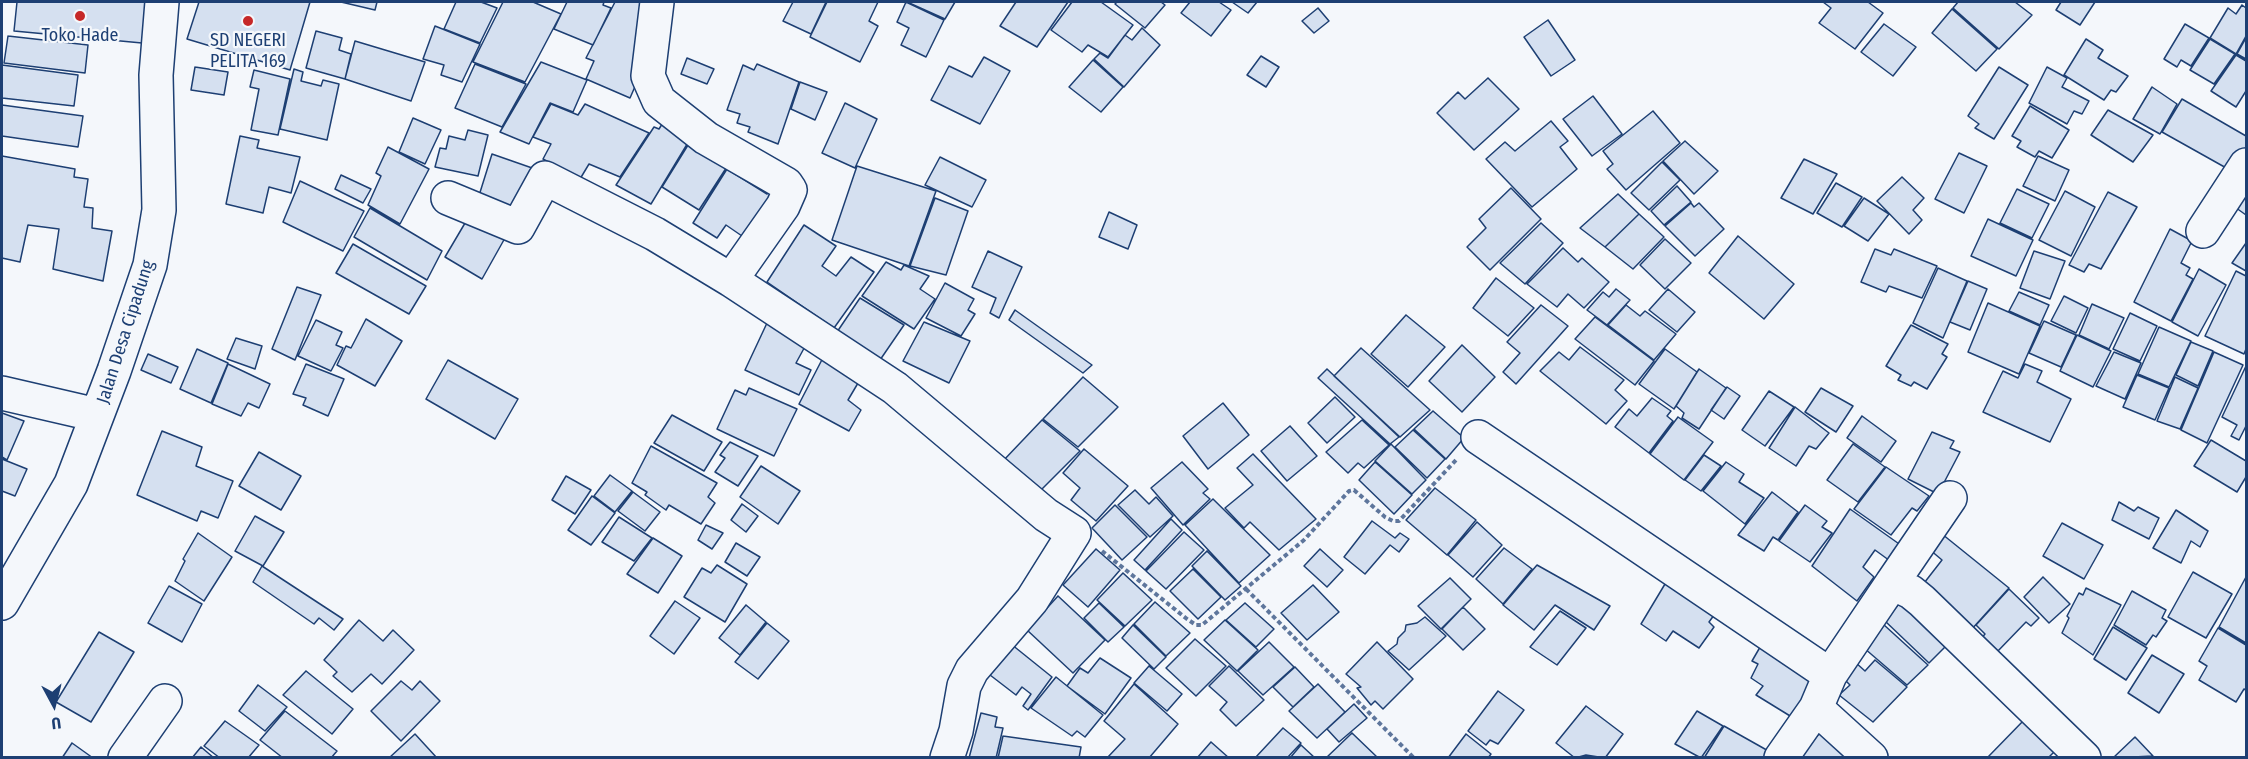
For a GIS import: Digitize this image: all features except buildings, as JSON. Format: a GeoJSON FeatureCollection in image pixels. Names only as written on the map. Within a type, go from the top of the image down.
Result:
{"type":"FeatureCollection","features":[{"type":"Feature","properties":{"kind":"street","name":"Jalan Desa Cipadung"},"geometry":{"type":"LineString","coordinates":[[2,603],[71,484],[98,415],[150,265],[159,210],[156,75],[162,2]]}},
{"type":"Feature","properties":{"kind":"street"},"geometry":{"type":"LineString","coordinates":[[657,2],[648,76],[659,101],[706,138],[786,184],[790,190],[783,206],[731,280]]}},
{"type":"Feature","properties":{"kind":"street"},"geometry":{"type":"LineString","coordinates":[[2203,231],[2247,165]]}},
{"type":"Feature","properties":{"kind":"street"},"geometry":{"type":"LineString","coordinates":[[448,198],[518,227],[545,178],[655,234],[731,280],[895,388],[1046,515],[1074,532],[1032,600],[972,670],[964,686],[956,731],[947,758]]}},
{"type":"Feature","properties":{"kind":"street"},"geometry":{"type":"LineString","coordinates":[[2,393],[59,409],[98,415]]}},
{"type":"Feature","properties":{"kind":"street"},"geometry":{"type":"LineString","coordinates":[[1478,437],[1830,675]]}},
{"type":"Feature","properties":{"kind":"street"},"geometry":{"type":"LineString","coordinates":[[1781,758],[1816,708],[1830,675],[1950,498]]}},
{"type":"Feature","properties":{"kind":"street"},"geometry":{"type":"LineString","coordinates":[[1892,583],[1911,592],[1922,601],[2084,758]]}},
{"type":"Feature","properties":{"kind":"street"},"geometry":{"type":"LineString","coordinates":[[125,758],[165,701]]}},
{"type":"Feature","properties":{"kind":"street"},"geometry":{"type":"LineString","coordinates":[[1816,708],[1871,758]]}},
{"type":"Feature","properties":{"kind":"path"},"geometry":{"type":"LineString","coordinates":[[1074,532],[1093,544],[1196,625],[1203,625],[1304,540],[1349,491],[1354,489],[1385,517],[1399,521],[1478,437]]}},
{"type":"Feature","properties":{"kind":"path"},"geometry":{"type":"LineString","coordinates":[[1246,589],[1413,758]]}},
{"type":"Feature","properties":{"kind":"place","name":"Toko Hade"},"geometry":{"type":"Point","coordinates":[80,16]}},
{"type":"Feature","properties":{"kind":"place","name":"SD NEGERI PELITA 169"},"geometry":{"type":"Point","coordinates":[248,21]}}]}
